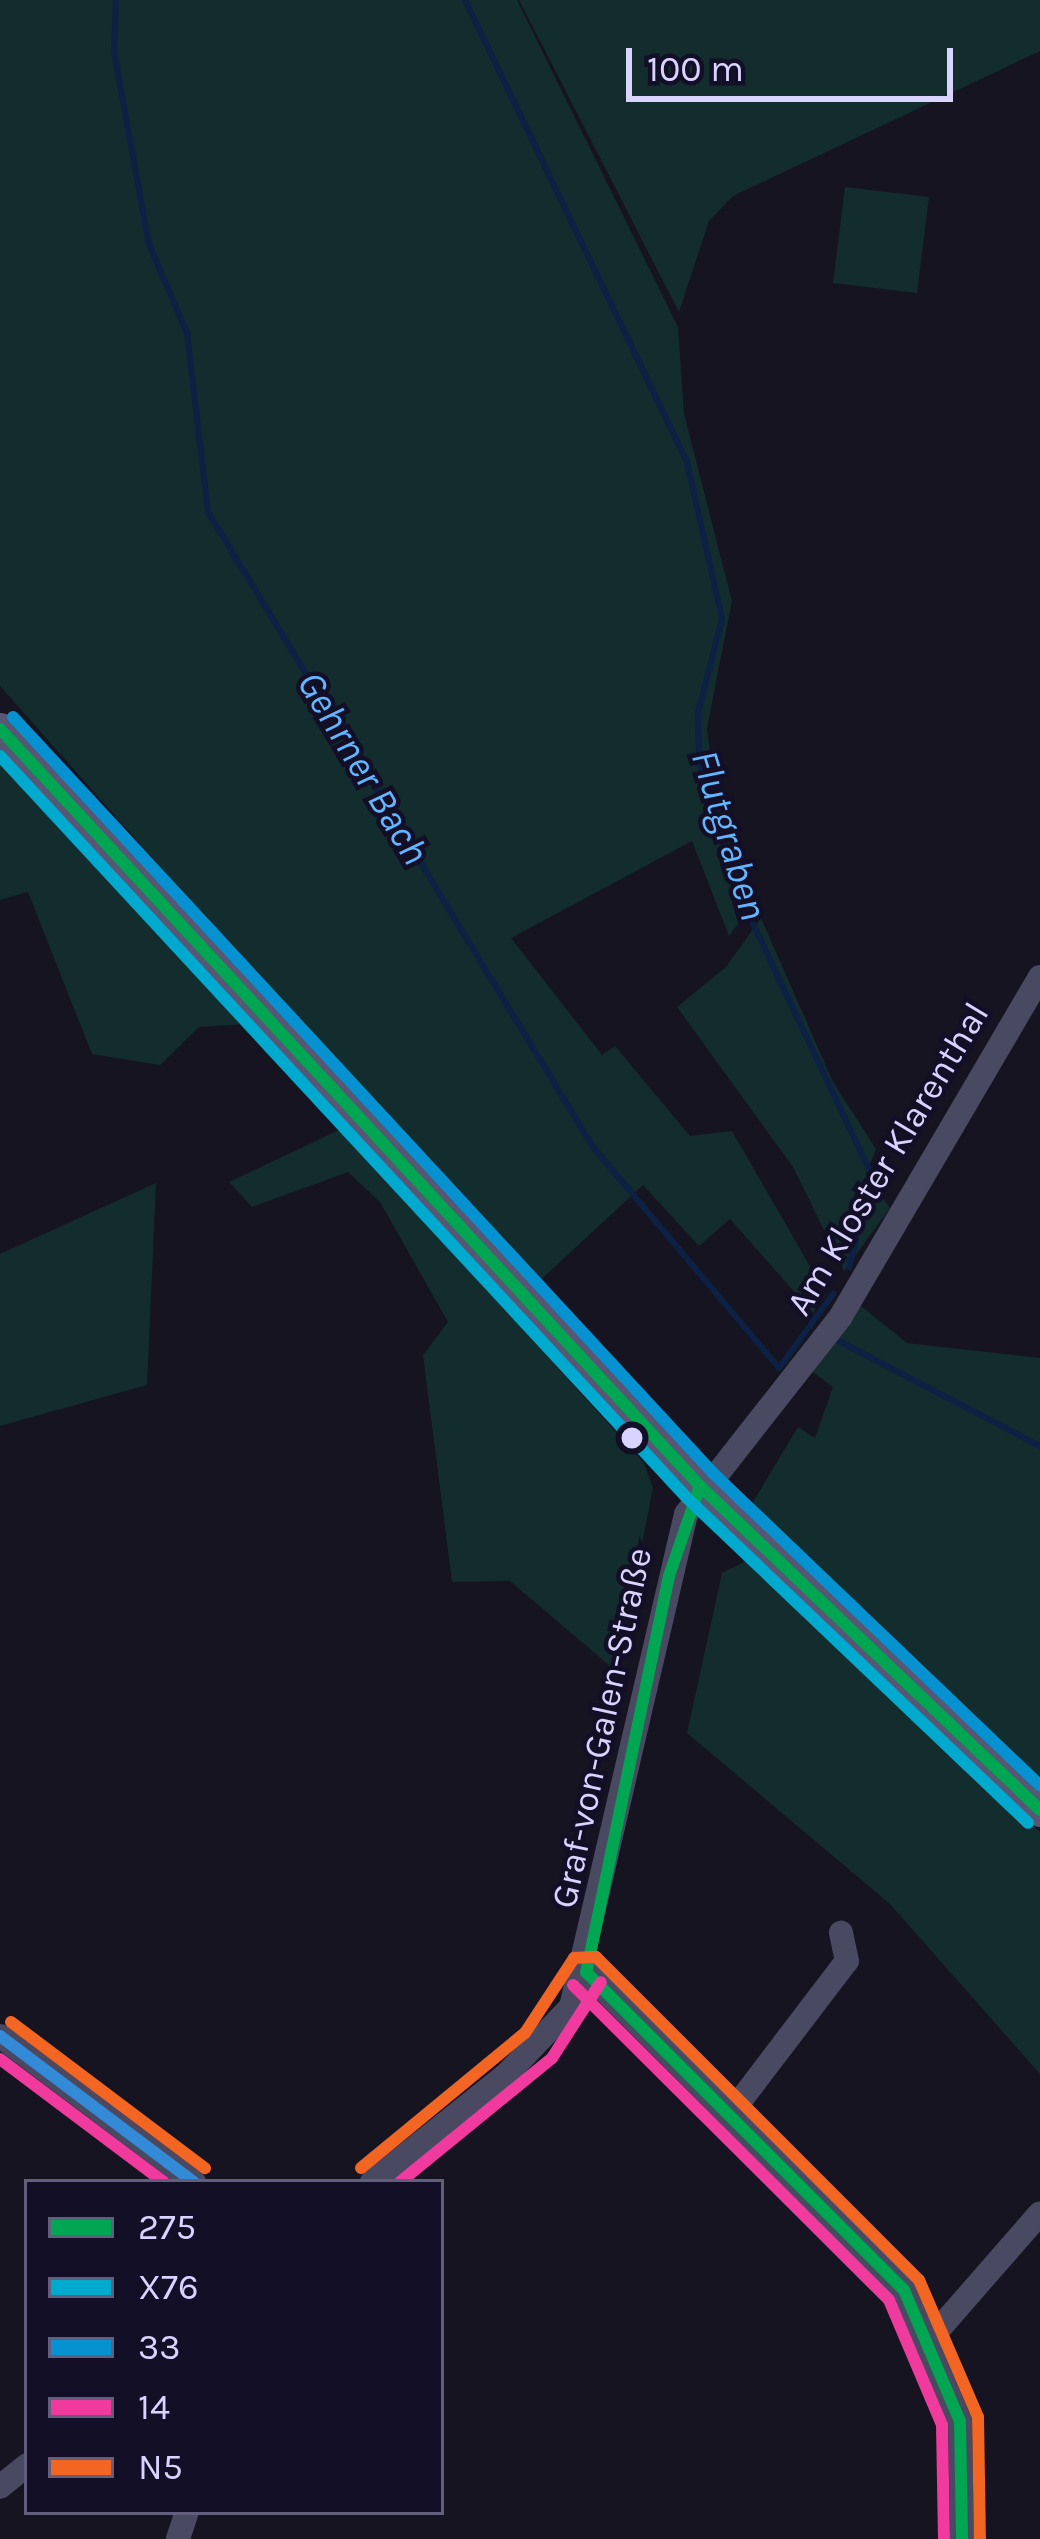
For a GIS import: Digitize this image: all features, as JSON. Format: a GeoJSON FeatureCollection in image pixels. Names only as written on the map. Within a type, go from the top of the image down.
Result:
{"type":"FeatureCollection","features":[{"type":"Feature","properties":{"kind":"main road"},"geometry":{"type":"LineString","coordinates":[[0,728],[700,1486],[1040,1810]]}},
{"type":"Feature","properties":{"kind":"street","name":"Am Kloster Klarenthal"},"geometry":{"type":"LineString","coordinates":[[700,1486],[842,1316],[1040,977]]}},
{"type":"Feature","properties":{"kind":"street","name":"Graf-von-Galen-Straße"},"geometry":{"type":"LineString","coordinates":[[376,2179],[539,2045],[586,1972],[669,1576],[700,1486]]}},
{"type":"Feature","properties":{"kind":"street"},"geometry":{"type":"LineString","coordinates":[[731,2113],[847,1961],[841,1933]]}},
{"type":"Feature","properties":{"kind":"street"},"geometry":{"type":"LineString","coordinates":[[586,1972],[868,2246],[932,2337],[960,2421],[962,2539]]}},
{"type":"Feature","properties":{"kind":"street"},"geometry":{"type":"LineString","coordinates":[[0,2036],[190,2179]]}},
{"type":"Feature","properties":{"kind":"street"},"geometry":{"type":"LineString","coordinates":[[932,2337],[1040,2213]]}},
{"type":"Feature","properties":{"kind":"street"},"geometry":{"type":"LineString","coordinates":[[0,2487],[24,2467]]}},
{"type":"Feature","properties":{"kind":"green space"},"geometry":{"type":"Polygon","coordinates":[[[0,0],[517,0],[678,327],[684,414],[732,601],[707,728],[714,785],[755,901],[729,936],[692,841],[511,938],[602,1055],[615,1046],[690,1136],[732,1131],[826,1294],[813,1313],[730,1219],[699,1246],[643,1185],[533,1287],[0,686],[0,0]]]}},
{"type":"Feature","properties":{"kind":"green space"},"geometry":{"type":"Polygon","coordinates":[[[519,0],[1040,0],[1040,51],[733,196],[709,221],[679,312],[519,0]]]}},
{"type":"Feature","properties":{"kind":"green space"},"geometry":{"type":"Polygon","coordinates":[[[845,187],[929,197],[917,293],[833,283],[845,187]]]}},
{"type":"Feature","properties":{"kind":"green space"},"geometry":{"type":"Polygon","coordinates":[[[0,745],[244,1016],[245,1024],[199,1027],[160,1065],[92,1054],[28,892],[0,900],[0,745]]]}},
{"type":"Feature","properties":{"kind":"green space"},"geometry":{"type":"Polygon","coordinates":[[[761,918],[833,1082],[876,1149],[866,1174],[890,1208],[844,1271],[793,1167],[677,1007],[726,967],[761,918]]]}},
{"type":"Feature","properties":{"kind":"green space"},"geometry":{"type":"Polygon","coordinates":[[[341,1129],[644,1463],[653,1488],[617,1672],[510,1581],[452,1582],[423,1355],[448,1322],[380,1202],[348,1172],[252,1207],[229,1182],[341,1129]]]}},
{"type":"Feature","properties":{"kind":"green space"},"geometry":{"type":"Polygon","coordinates":[[[156,1183],[147,1385],[0,1426],[0,1254],[156,1183]]]}},
{"type":"Feature","properties":{"kind":"green space"},"geometry":{"type":"Polygon","coordinates":[[[861,1306],[907,1343],[1040,1358],[1040,1789],[750,1507],[798,1427],[815,1438],[833,1387],[809,1369],[861,1306]]]}},
{"type":"Feature","properties":{"kind":"green space"},"geometry":{"type":"Polygon","coordinates":[[[746,1561],[1040,1832],[1040,2074],[890,1904],[687,1733],[722,1573],[746,1561]]]}},
{"type":"Feature","properties":{"kind":"waterway","name":"Gehrner Bach"},"geometry":{"type":"LineString","coordinates":[[116,0],[114,52],[149,244],[187,333],[208,512],[593,1147],[779,1368],[833,1294]]}},
{"type":"Feature","properties":{"kind":"waterway","name":"Flutgraben"},"geometry":{"type":"LineString","coordinates":[[465,0],[687,462],[722,619],[698,713],[699,763],[738,892],[872,1175],[849,1267]]}},
{"type":"Feature","properties":{"kind":"waterway","name":"Gehrner Bach"},"geometry":{"type":"LineString","coordinates":[[837,1340],[1040,1446]]}},
{"type":"Feature","properties":{"kind":"transit line","name":"33"},"geometry":{"type":"LineString","coordinates":[[13,717],[713,1473],[1040,1785]]}},
{"type":"Feature","properties":{"kind":"transit line","name":"275"},"geometry":{"type":"LineString","coordinates":[[0,729],[700,1486],[1040,1810]]}},
{"type":"Feature","properties":{"kind":"transit line","name":"X76"},"geometry":{"type":"LineString","coordinates":[[0,756],[687,1498],[1028,1823]]}},
{"type":"Feature","properties":{"kind":"transit line","name":"275"},"geometry":{"type":"LineString","coordinates":[[700,1486],[669,1576],[586,1972],[904,2290],[960,2421],[962,2539]]}},
{"type":"Feature","properties":{"kind":"transit line","name":"N5"},"geometry":{"type":"LineString","coordinates":[[361,2168],[525,2033],[574,1958],[596,1957],[919,2280],[978,2417],[980,2539]]}},
{"type":"Feature","properties":{"kind":"transit line","name":"14"},"geometry":{"type":"LineString","coordinates":[[404,2179],[552,2058],[601,1982]]}},
{"type":"Feature","properties":{"kind":"transit line","name":"14"},"geometry":{"type":"LineString","coordinates":[[573,1985],[889,2300],[942,2425],[944,2539]]}},
{"type":"Feature","properties":{"kind":"transit line","name":"N5"},"geometry":{"type":"LineString","coordinates":[[11,2022],[205,2168]]}},
{"type":"Feature","properties":{"kind":"transit line"},"geometry":{"type":"LineString","coordinates":[[0,2036],[190,2179]]}},
{"type":"Feature","properties":{"kind":"transit line","name":"14"},"geometry":{"type":"LineString","coordinates":[[0,2059],[160,2179]]}}]}
